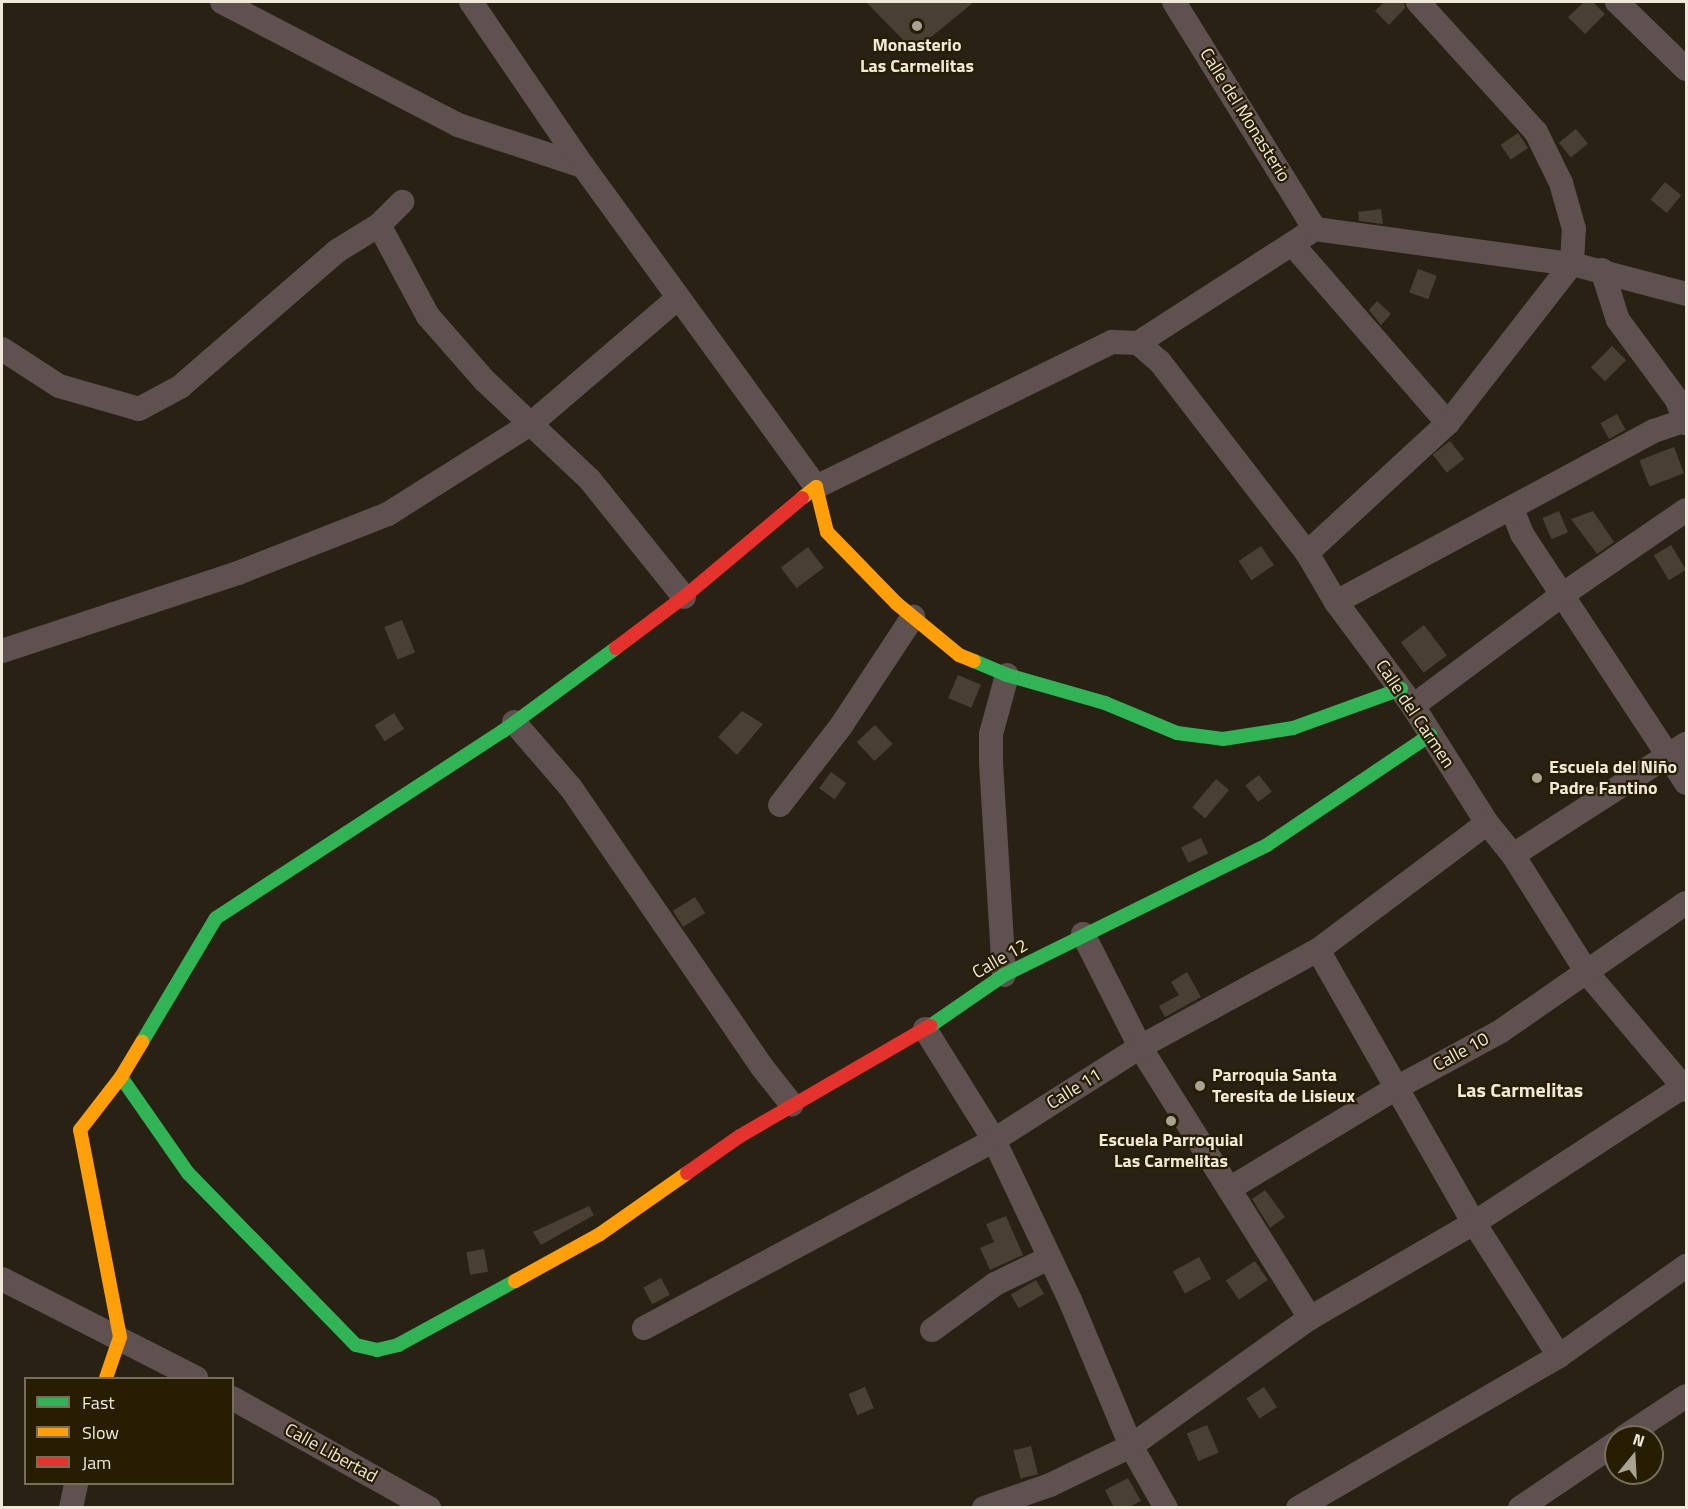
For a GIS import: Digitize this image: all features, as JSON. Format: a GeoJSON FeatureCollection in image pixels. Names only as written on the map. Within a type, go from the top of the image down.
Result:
{"type":"FeatureCollection","features":[{"type":"Feature","properties":{"kind":"street"},"geometry":{"type":"LineString","coordinates":[[222,2],[458,125],[583,166]]}},
{"type":"Feature","properties":{"kind":"street"},"geometry":{"type":"LineString","coordinates":[[471,2],[583,166],[816,487],[827,532],[913,617],[959,654],[1007,675],[1104,703],[1177,733],[1223,739],[1293,728],[1407,698],[1686,510]]}},
{"type":"Feature","properties":{"kind":"street","name":"Calle del Monasterio"},"geometry":{"type":"LineString","coordinates":[[1174,2],[1315,229]]}},
{"type":"Feature","properties":{"kind":"street"},"geometry":{"type":"LineString","coordinates":[[1307,553],[1448,423],[1572,264],[1574,229],[1560,183],[1536,132],[1418,2]]}},
{"type":"Feature","properties":{"kind":"street"},"geometry":{"type":"LineString","coordinates":[[1617,2],[1686,69]]}},
{"type":"Feature","properties":{"kind":"street"},"geometry":{"type":"LineString","coordinates":[[2,349],[59,386],[139,409],[180,387],[337,252],[379,225],[402,202]]}},
{"type":"Feature","properties":{"kind":"street"},"geometry":{"type":"LineString","coordinates":[[379,225],[428,316],[484,380],[590,480],[684,597]]}},
{"type":"Feature","properties":{"kind":"street"},"geometry":{"type":"LineString","coordinates":[[106,1377],[120,1337],[80,1130],[121,1077],[216,918],[514,723],[684,597],[816,487],[1112,342],[1138,343],[1315,229],[1572,264],[1602,270],[1686,294]]}},
{"type":"Feature","properties":{"kind":"street"},"geometry":{"type":"LineString","coordinates":[[1293,245],[1448,423]]}},
{"type":"Feature","properties":{"kind":"street"},"geometry":{"type":"LineString","coordinates":[[1336,602],[1654,431],[1686,421],[1677,400],[1618,320],[1602,270]]}},
{"type":"Feature","properties":{"kind":"street"},"geometry":{"type":"LineString","coordinates":[[2,651],[238,573],[388,514],[532,423],[678,298]]}},
{"type":"Feature","properties":{"kind":"street","name":"Calle del Carmen"},"geometry":{"type":"LineString","coordinates":[[1138,343],[1160,362],[1307,553],[1336,602],[1407,698],[1487,823],[1513,855],[1588,974],[1685,1088]]}},
{"type":"Feature","properties":{"kind":"street"},"geometry":{"type":"LineString","coordinates":[[1512,509],[1522,534],[1562,595],[1678,750],[1686,783]]}},
{"type":"Feature","properties":{"kind":"street"},"geometry":{"type":"LineString","coordinates":[[780,805],[841,726],[913,617]]}},
{"type":"Feature","properties":{"kind":"street"},"geometry":{"type":"LineString","coordinates":[[1004,975],[991,734],[1007,675]]}},
{"type":"Feature","properties":{"kind":"street"},"geometry":{"type":"LineString","coordinates":[[514,723],[571,788],[792,1105]]}},
{"type":"Feature","properties":{"kind":"street","name":"Calle 12"},"geometry":{"type":"LineString","coordinates":[[121,1077],[188,1173],[356,1345],[377,1350],[398,1344],[600,1234],[792,1105],[926,1029],[1004,975],[1267,845],[1430,735]]}},
{"type":"Feature","properties":{"kind":"street"},"geometry":{"type":"LineString","coordinates":[[1513,855],[1678,750]]}},
{"type":"Feature","properties":{"kind":"street","name":"Calle 11"},"geometry":{"type":"LineString","coordinates":[[644,1328],[994,1140],[1140,1047],[1318,950],[1487,823]]}},
{"type":"Feature","properties":{"kind":"street","name":"Calle 10"},"geometry":{"type":"LineString","coordinates":[[1229,1190],[1398,1087],[1501,1031],[1588,974],[1686,903]]}},
{"type":"Feature","properties":{"kind":"street"},"geometry":{"type":"LineString","coordinates":[[1083,934],[1140,1047],[1310,1318]]}},
{"type":"Feature","properties":{"kind":"street"},"geometry":{"type":"LineString","coordinates":[[1318,950],[1474,1223],[1559,1356]]}},
{"type":"Feature","properties":{"kind":"street"},"geometry":{"type":"LineString","coordinates":[[926,1029],[994,1140],[1049,1258],[1131,1446],[1166,1508]]}},
{"type":"Feature","properties":{"kind":"street"},"geometry":{"type":"LineString","coordinates":[[984,1508],[1050,1485],[1131,1446],[1310,1318],[1474,1223],[1685,1088]]}},
{"type":"Feature","properties":{"kind":"street"},"geometry":{"type":"LineString","coordinates":[[932,1330],[995,1284],[1049,1258]]}},
{"type":"Feature","properties":{"kind":"street"},"geometry":{"type":"LineString","coordinates":[[1298,1508],[1559,1356],[1686,1266]]}},
{"type":"Feature","properties":{"kind":"street"},"geometry":{"type":"LineString","coordinates":[[2,1279],[44,1304],[120,1337],[194,1377]]}},
{"type":"Feature","properties":{"kind":"street"},"geometry":{"type":"LineString","coordinates":[[1642,1425],[1686,1396]]}},
{"type":"Feature","properties":{"kind":"street","name":"Calle Libertad"},"geometry":{"type":"LineString","coordinates":[[234,1399],[429,1508]]}},
{"type":"Feature","properties":{"kind":"street"},"geometry":{"type":"LineString","coordinates":[[1521,1508],[1604,1451]]}},
{"type":"Feature","properties":{"kind":"street"},"geometry":{"type":"LineString","coordinates":[[70,1508],[76,1485]]}},
{"type":"Feature","properties":{"kind":"building","name":"Monasterio Las Carmelitas"},"geometry":{"type":"Polygon","coordinates":[[[866,2],[974,2],[914,51],[866,2]]]}},
{"type":"Feature","properties":{"kind":"building"},"geometry":{"type":"Polygon","coordinates":[[[1384,2],[1404,2],[1405,8],[1389,25],[1375,11],[1384,2]]]}},
{"type":"Feature","properties":{"kind":"building"},"geometry":{"type":"Polygon","coordinates":[[[1584,2],[1593,2],[1605,14],[1585,34],[1568,17],[1584,2]]]}},
{"type":"Feature","properties":{"kind":"building"},"geometry":{"type":"Polygon","coordinates":[[[1576,129],[1588,144],[1571,158],[1559,143],[1576,129]]]}},
{"type":"Feature","properties":{"kind":"building"},"geometry":{"type":"Polygon","coordinates":[[[1518,133],[1528,148],[1511,160],[1501,145],[1518,133]]]}},
{"type":"Feature","properties":{"kind":"building"},"geometry":{"type":"Polygon","coordinates":[[[1665,182],[1681,195],[1667,213],[1651,200],[1665,182]]]}},
{"type":"Feature","properties":{"kind":"building"},"geometry":{"type":"Polygon","coordinates":[[[1381,209],[1383,224],[1359,221],[1358,212],[1381,209]]]}},
{"type":"Feature","properties":{"kind":"building"},"geometry":{"type":"Polygon","coordinates":[[[1418,269],[1437,276],[1428,299],[1409,292],[1418,269]]]}},
{"type":"Feature","properties":{"kind":"building"},"geometry":{"type":"Polygon","coordinates":[[[1377,301],[1391,314],[1381,325],[1369,310],[1377,301]]]}},
{"type":"Feature","properties":{"kind":"building"},"geometry":{"type":"Polygon","coordinates":[[[1612,346],[1626,360],[1605,381],[1591,367],[1612,346]]]}},
{"type":"Feature","properties":{"kind":"building"},"geometry":{"type":"Polygon","coordinates":[[[1617,414],[1626,430],[1609,439],[1600,423],[1617,414]]]}},
{"type":"Feature","properties":{"kind":"building"},"geometry":{"type":"Polygon","coordinates":[[[1450,441],[1464,459],[1447,473],[1433,455],[1450,441]]]}},
{"type":"Feature","properties":{"kind":"building"},"geometry":{"type":"Polygon","coordinates":[[[1674,447],[1684,473],[1649,486],[1639,460],[1674,447]]]}},
{"type":"Feature","properties":{"kind":"building"},"geometry":{"type":"Polygon","coordinates":[[[1559,511],[1568,532],[1551,539],[1542,518],[1559,511]]]}},
{"type":"Feature","properties":{"kind":"building"},"geometry":{"type":"Polygon","coordinates":[[[1593,511],[1614,542],[1597,554],[1571,519],[1593,511]]]}},
{"type":"Feature","properties":{"kind":"building"},"geometry":{"type":"Polygon","coordinates":[[[1671,545],[1686,570],[1669,580],[1654,555],[1671,545]]]}},
{"type":"Feature","properties":{"kind":"building"},"geometry":{"type":"Polygon","coordinates":[[[1261,546],[1274,565],[1251,580],[1239,561],[1261,546]]]}},
{"type":"Feature","properties":{"kind":"building"},"geometry":{"type":"Polygon","coordinates":[[[808,547],[824,568],[796,588],[781,567],[808,547]]]}},
{"type":"Feature","properties":{"kind":"building"},"geometry":{"type":"Polygon","coordinates":[[[402,620],[415,652],[397,660],[384,627],[402,620]]]}},
{"type":"Feature","properties":{"kind":"building"},"geometry":{"type":"Polygon","coordinates":[[[1424,625],[1447,655],[1424,673],[1401,642],[1424,625]]]}},
{"type":"Feature","properties":{"kind":"building"},"geometry":{"type":"Polygon","coordinates":[[[958,675],[981,685],[971,708],[948,698],[958,675]]]}},
{"type":"Feature","properties":{"kind":"building"},"geometry":{"type":"Polygon","coordinates":[[[742,711],[763,724],[737,755],[718,737],[742,711]]]}},
{"type":"Feature","properties":{"kind":"building"},"geometry":{"type":"Polygon","coordinates":[[[394,713],[404,729],[385,741],[374,725],[394,713]]]}},
{"type":"Feature","properties":{"kind":"building"},"geometry":{"type":"Polygon","coordinates":[[[875,725],[893,744],[874,761],[857,742],[875,725]]]}},
{"type":"Feature","properties":{"kind":"building"},"geometry":{"type":"Polygon","coordinates":[[[831,772],[846,783],[835,799],[819,788],[831,772]]]}},
{"type":"Feature","properties":{"kind":"building"},"geometry":{"type":"Polygon","coordinates":[[[1259,775],[1272,792],[1258,802],[1245,785],[1259,775]]]}},
{"type":"Feature","properties":{"kind":"building"},"geometry":{"type":"Polygon","coordinates":[[[1216,779],[1229,790],[1205,818],[1192,807],[1216,779]]]}},
{"type":"Feature","properties":{"kind":"building"},"geometry":{"type":"Polygon","coordinates":[[[1201,838],[1208,853],[1188,863],[1181,847],[1201,838]]]}},
{"type":"Feature","properties":{"kind":"building"},"geometry":{"type":"Polygon","coordinates":[[[695,897],[705,913],[683,927],[673,911],[695,897]]]}},
{"type":"Feature","properties":{"kind":"building"},"geometry":{"type":"Polygon","coordinates":[[[1187,972],[1201,997],[1165,1017],[1159,1006],[1179,995],[1171,982],[1187,972]]]}},
{"type":"Feature","properties":{"kind":"building"},"geometry":{"type":"Polygon","coordinates":[[[1265,1190],[1285,1217],[1270,1228],[1252,1199],[1265,1190]]]}},
{"type":"Feature","properties":{"kind":"building"},"geometry":{"type":"Polygon","coordinates":[[[589,1206],[594,1215],[541,1245],[533,1232],[589,1206]]]}},
{"type":"Feature","properties":{"kind":"building"},"geometry":{"type":"Polygon","coordinates":[[[1006,1216],[1023,1255],[990,1270],[980,1248],[994,1242],[986,1224],[1006,1216]]]}},
{"type":"Feature","properties":{"kind":"building"},"geometry":{"type":"Polygon","coordinates":[[[484,1249],[488,1272],[470,1275],[466,1252],[484,1249]]]}},
{"type":"Feature","properties":{"kind":"building"},"geometry":{"type":"Polygon","coordinates":[[[1199,1257],[1211,1279],[1185,1293],[1173,1272],[1199,1257]]]}},
{"type":"Feature","properties":{"kind":"building"},"geometry":{"type":"Polygon","coordinates":[[[1255,1261],[1268,1280],[1239,1300],[1226,1281],[1255,1261]]]}},
{"type":"Feature","properties":{"kind":"building"},"geometry":{"type":"Polygon","coordinates":[[[661,1278],[670,1295],[652,1304],[643,1287],[661,1278]]]}},
{"type":"Feature","properties":{"kind":"building"},"geometry":{"type":"Polygon","coordinates":[[[1036,1280],[1044,1294],[1019,1308],[1011,1294],[1036,1280]]]}},
{"type":"Feature","properties":{"kind":"building"},"geometry":{"type":"Polygon","coordinates":[[[865,1387],[874,1408],[857,1415],[848,1394],[865,1387]]]}},
{"type":"Feature","properties":{"kind":"building"},"geometry":{"type":"Polygon","coordinates":[[[1264,1387],[1277,1407],[1259,1419],[1246,1398],[1264,1387]]]}},
{"type":"Feature","properties":{"kind":"building"},"geometry":{"type":"Polygon","coordinates":[[[1207,1425],[1219,1453],[1198,1461],[1187,1434],[1207,1425]]]}},
{"type":"Feature","properties":{"kind":"building"},"geometry":{"type":"Polygon","coordinates":[[[1031,1446],[1038,1474],[1021,1478],[1014,1450],[1031,1446]]]}},
{"type":"Feature","properties":{"kind":"building"},"geometry":{"type":"Polygon","coordinates":[[[1128,1478],[1141,1501],[1128,1508],[1114,1508],[1105,1490],[1128,1478]]]}},
{"type":"Feature","properties":{"kind":"traffic: fast"},"geometry":{"type":"LineString","coordinates":[[142,1042],[216,918],[503,731],[616,648]]}},
{"type":"Feature","properties":{"kind":"traffic: fast"},"geometry":{"type":"LineString","coordinates":[[974,661],[1007,675],[1105,703],[1177,733],[1223,739],[1293,728],[1401,689]]}},
{"type":"Feature","properties":{"kind":"traffic: fast"},"geometry":{"type":"LineString","coordinates":[[930,1026],[1004,975],[1267,845],[1430,735]]}},
{"type":"Feature","properties":{"kind":"traffic: fast"},"geometry":{"type":"LineString","coordinates":[[121,1077],[188,1173],[356,1345],[377,1350],[398,1345],[515,1281]]}},
{"type":"Feature","properties":{"kind":"traffic: slow"},"geometry":{"type":"LineString","coordinates":[[802,498],[816,487],[827,532],[896,603],[959,655],[974,661]]}},
{"type":"Feature","properties":{"kind":"traffic: slow"},"geometry":{"type":"LineString","coordinates":[[106,1377],[120,1337],[80,1130],[121,1077],[142,1042]]}},
{"type":"Feature","properties":{"kind":"traffic: slow"},"geometry":{"type":"LineString","coordinates":[[515,1281],[600,1234],[687,1173]]}},
{"type":"Feature","properties":{"kind":"traffic: jam"},"geometry":{"type":"LineString","coordinates":[[616,648],[684,597],[802,498]]}},
{"type":"Feature","properties":{"kind":"traffic: jam"},"geometry":{"type":"LineString","coordinates":[[687,1173],[740,1136],[930,1026]]}},
{"type":"Feature","properties":{"kind":"place","name":"Monasterio Las Carmelitas"},"geometry":{"type":"Point","coordinates":[917,26]}},
{"type":"Feature","properties":{"kind":"place","name":"Escuela del Niño Padre Fantino"},"geometry":{"type":"Point","coordinates":[1537,778]}},
{"type":"Feature","properties":{"kind":"place","name":"Parroquia Santa Teresita de Lisieux"},"geometry":{"type":"Point","coordinates":[1200,1086]}},
{"type":"Feature","properties":{"kind":"place","name":"Escuela Parroquial Las Carmelitas"},"geometry":{"type":"Point","coordinates":[1171,1121]}},
{"type":"Feature","properties":{"kind":"district","name":"Las Carmelitas"},"geometry":{"type":"Point","coordinates":[1520,1089]}}]}
